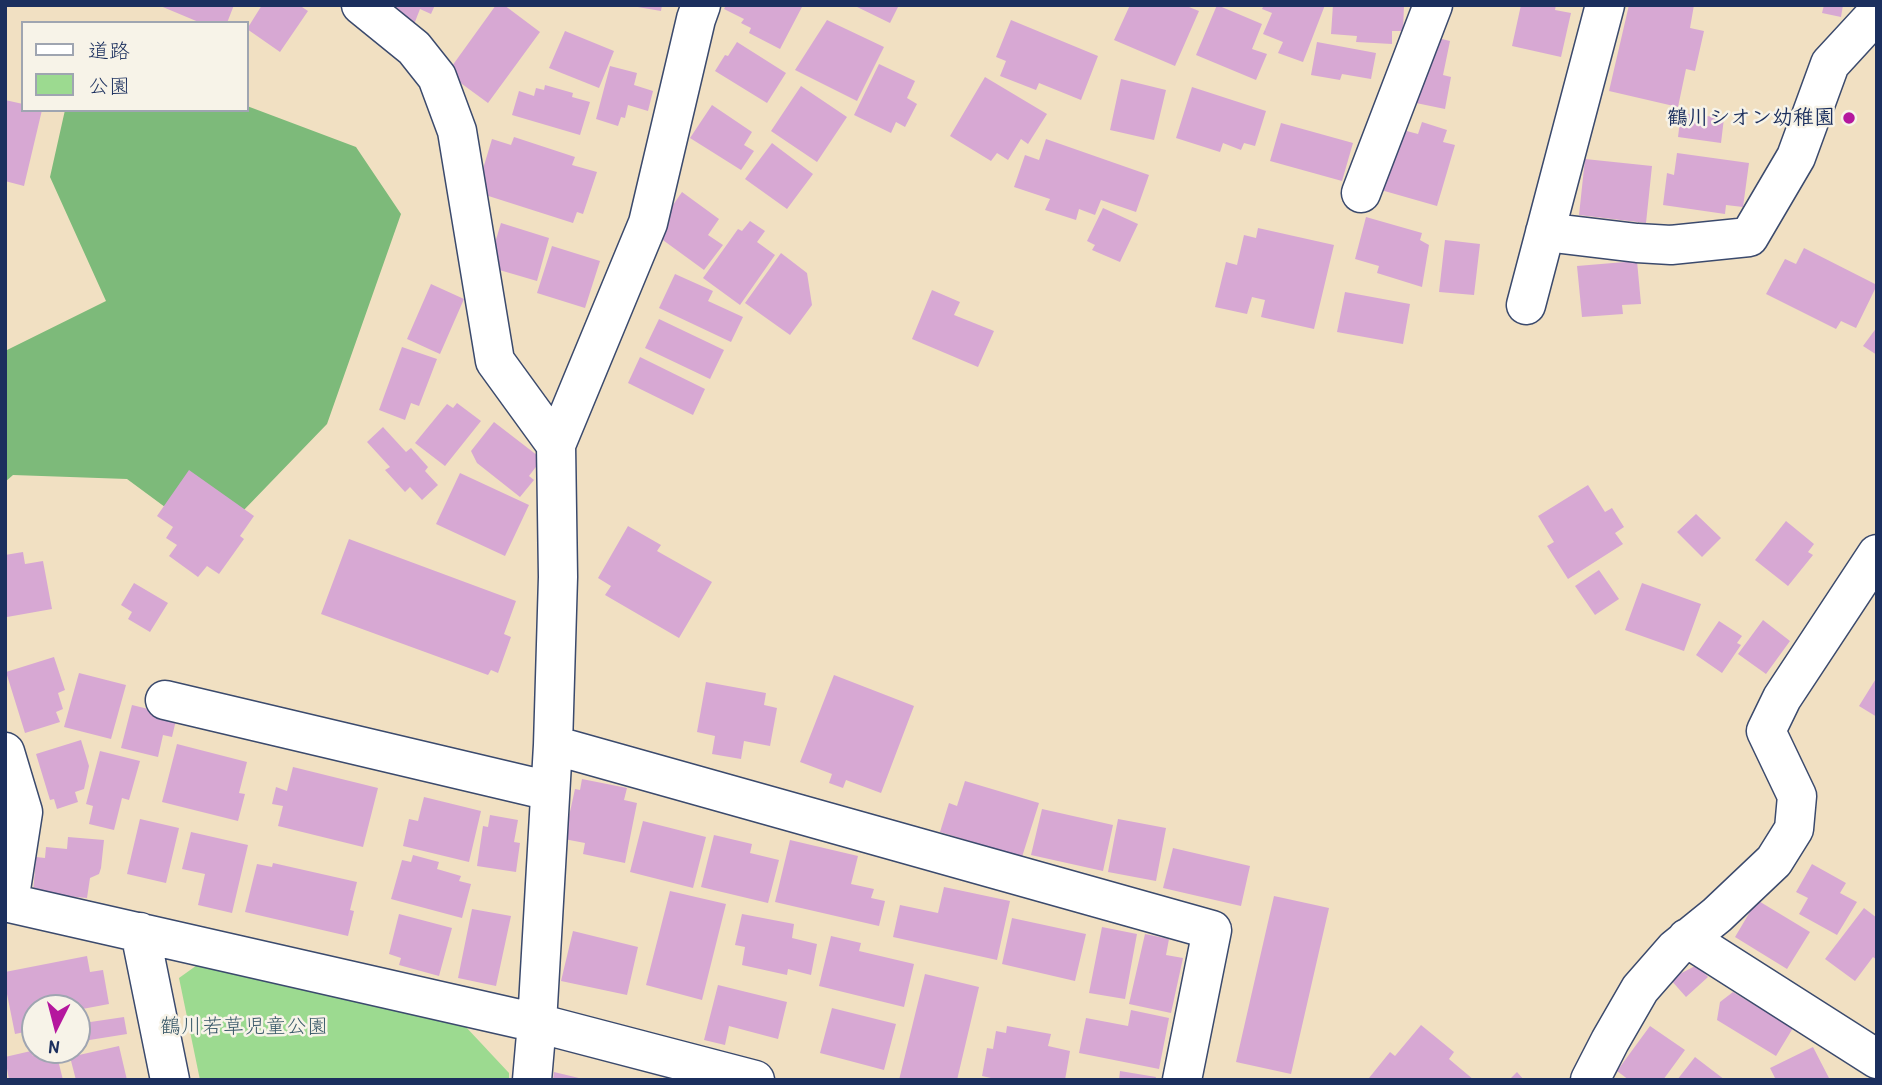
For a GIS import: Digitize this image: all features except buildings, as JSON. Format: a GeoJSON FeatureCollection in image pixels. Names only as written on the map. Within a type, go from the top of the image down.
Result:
{"type":"FeatureCollection","features":[{"type":"Feature","properties":{"kind":"street"},"geometry":{"type":"LineString","coordinates":[[361,5],[414,48],[437,77],[457,131],[495,361],[556,445]]}},
{"type":"Feature","properties":{"kind":"street"},"geometry":{"type":"LineString","coordinates":[[1361,193],[1433,5]]}},
{"type":"Feature","properties":{"kind":"street"},"geometry":{"type":"LineString","coordinates":[[1526,305],[1605,5]]}},
{"type":"Feature","properties":{"kind":"street"},"geometry":{"type":"LineString","coordinates":[[532,1080],[553,745],[558,578],[556,445],[648,223],[699,12]]}},
{"type":"Feature","properties":{"kind":"street"},"geometry":{"type":"LineString","coordinates":[[1545,232],[1671,245],[1749,237],[1796,156],[1830,64],[1877,13]]}},
{"type":"Feature","properties":{"kind":"street"},"geometry":{"type":"LineString","coordinates":[[1590,1080],[1640,989],[1687,939],[1717,915],[1774,861],[1794,829],[1797,796],[1766,731],[1782,698],[1877,554]]}},
{"type":"Feature","properties":{"kind":"street"},"geometry":{"type":"LineString","coordinates":[[165,700],[550,791]]}},
{"type":"Feature","properties":{"kind":"street"},"geometry":{"type":"LineString","coordinates":[[553,745],[1212,930],[1182,1080]]}},
{"type":"Feature","properties":{"kind":"street"},"geometry":{"type":"LineString","coordinates":[[5,752],[23,811],[7,902],[537,1023],[755,1080]]}},
{"type":"Feature","properties":{"kind":"street"},"geometry":{"type":"LineString","coordinates":[[140,932],[170,1080]]}},
{"type":"Feature","properties":{"kind":"street"},"geometry":{"type":"LineString","coordinates":[[1687,939],[1877,1059]]}},
{"type":"Feature","properties":{"kind":"green space"},"geometry":{"type":"Polygon","coordinates":[[[248,106],[356,147],[401,214],[327,424],[241,513],[169,510],[127,479],[13,475],[5,482],[5,351],[106,301],[50,177],[65,112],[248,112],[248,106]]]}},
{"type":"Feature","properties":{"kind":"green space","name":"鶴川若草児童公園"},"geometry":{"type":"Polygon","coordinates":[[[200,963],[465,1026],[509,1073],[509,1080],[200,1080],[179,978],[200,963]]]}},
{"type":"Feature","properties":{"kind":"place","name":"鶴川シオン幼稚園"},"geometry":{"type":"Point","coordinates":[1849,118]}}]}
